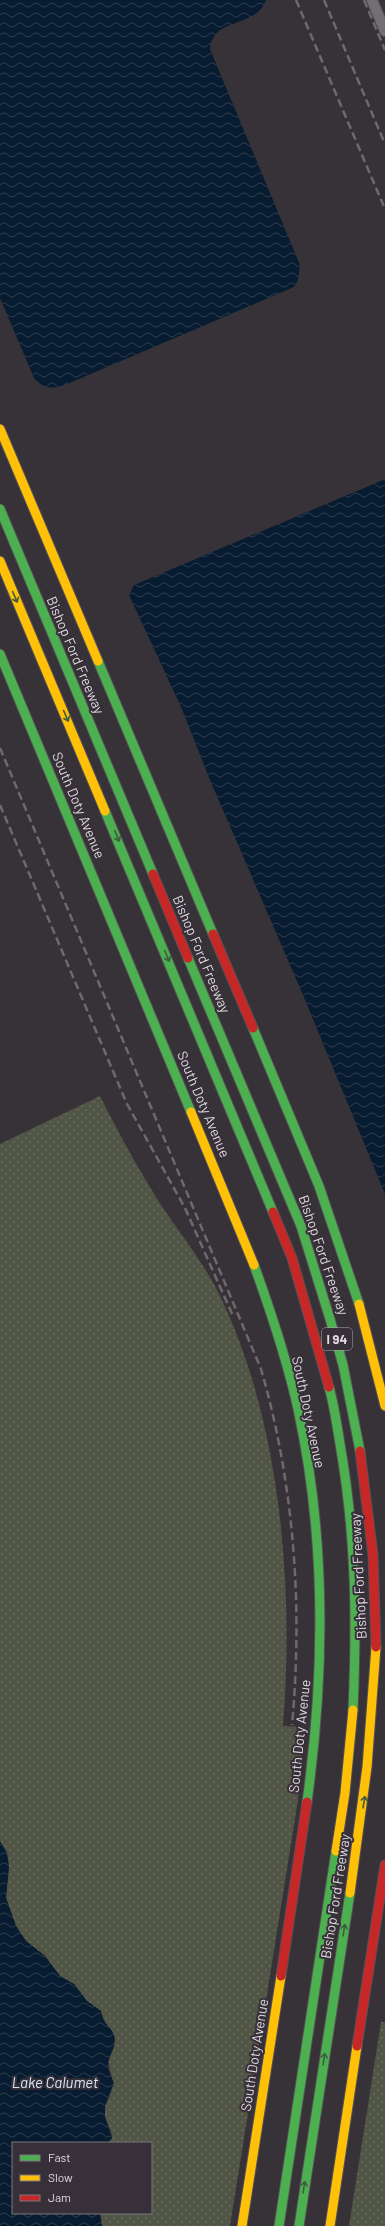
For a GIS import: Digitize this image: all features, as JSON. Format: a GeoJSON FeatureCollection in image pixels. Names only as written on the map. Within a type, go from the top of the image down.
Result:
{"type":"FeatureCollection","features":[{"type":"Feature","properties":{"kind":"main road"},"geometry":{"type":"LineString","coordinates":[[0,429],[309,1160],[355,1289],[370,1338],[385,1406]]}},
{"type":"Feature","properties":{"kind":"main road","name":"Bishop Ford Freeway"},"geometry":{"type":"LineString","coordinates":[[0,509],[301,1226],[319,1277],[340,1349],[360,1444],[368,1497],[374,1575],[375,1674],[373,1717],[365,1796],[299,2226]]}},
{"type":"Feature","properties":{"kind":"main road","name":"Bishop Ford Freeway"},"geometry":{"type":"LineString","coordinates":[[0,561],[236,1121],[292,1258],[315,1333],[331,1393],[349,1496],[355,1566],[356,1638],[354,1716],[345,1793],[279,2226]]}},
{"type":"Feature","properties":{"kind":"main road","name":"South Doty Avenue"},"geometry":{"type":"LineString","coordinates":[[0,654],[244,1237],[269,1306],[291,1382],[307,1468],[315,1537],[320,1613],[320,1659],[316,1731],[242,2226]]}},
{"type":"Feature","properties":{"kind":"main road"},"geometry":{"type":"LineString","coordinates":[[330,2226],[385,1865]]}},
{"type":"Feature","properties":{"kind":"street"},"geometry":{"type":"LineString","coordinates":[[372,0],[385,31]]}},
{"type":"Feature","properties":{"kind":"green space"},"geometry":{"type":"Polygon","coordinates":[[[100,1096],[145,1179],[200,1261],[220,1296],[241,1345],[257,1397],[270,1451],[284,1562],[286,1673],[283,1726],[303,1727],[298,1800],[230,2226],[102,2226],[100,2214],[152,2214],[152,2142],[109,2142],[112,2138],[112,2135],[105,2117],[105,2113],[112,2087],[112,2076],[109,2060],[114,2048],[101,2011],[87,2001],[74,1984],[60,1976],[45,1956],[26,1941],[16,1926],[6,1898],[9,1866],[0,1841],[0,1144],[100,1096]]]}},
{"type":"Feature","properties":{"kind":"green space"},"geometry":{"type":"Polygon","coordinates":[[[381,2022],[385,2022],[385,2226],[349,2226],[381,2022]]]}},
{"type":"Feature","properties":{"kind":"water"},"geometry":{"type":"Polygon","coordinates":[[[0,0],[266,0],[261,9],[253,15],[245,20],[226,27],[219,32],[213,39],[210,49],[300,265],[298,280],[294,287],[65,385],[52,388],[44,386],[37,381],[34,378],[0,298],[0,0]]]}},
{"type":"Feature","properties":{"kind":"water"},"geometry":{"type":"Polygon","coordinates":[[[383,480],[385,481],[385,1194],[303,995],[210,780],[181,707],[129,595],[134,585],[383,480]]]}},
{"type":"Feature","properties":{"kind":"water","name":"Lake Calumet"},"geometry":{"type":"Polygon","coordinates":[[[0,1841],[7,1853],[9,1866],[6,1898],[16,1926],[26,1941],[45,1956],[60,1976],[74,1984],[87,2001],[101,2011],[103,2019],[113,2032],[115,2040],[108,2064],[108,2070],[114,2083],[105,2105],[105,2117],[112,2138],[109,2142],[12,2142],[12,2214],[100,2214],[102,2226],[0,2226],[0,1841]]]}},
{"type":"Feature","properties":{"kind":"railway"},"geometry":{"type":"LineString","coordinates":[[296,0],[385,209]]}},
{"type":"Feature","properties":{"kind":"railway"},"geometry":{"type":"LineString","coordinates":[[324,0],[385,144]]}},
{"type":"Feature","properties":{"kind":"railway"},"geometry":{"type":"LineString","coordinates":[[364,0],[385,50]]}},
{"type":"Feature","properties":{"kind":"railway"},"geometry":{"type":"LineString","coordinates":[[0,748],[261,1369],[281,1456],[293,1545],[296,1590],[296,1635],[292,1725]]}},
{"type":"Feature","properties":{"kind":"railway"},"geometry":{"type":"LineString","coordinates":[[0,805],[127,1104],[185,1208],[233,1316]]}},
{"type":"Feature","properties":{"kind":"traffic: fast"},"geometry":{"type":"LineString","coordinates":[[0,509],[153,874]]}},
{"type":"Feature","properties":{"kind":"traffic: fast"},"geometry":{"type":"LineString","coordinates":[[0,654],[191,1112]]}},
{"type":"Feature","properties":{"kind":"traffic: fast"},"geometry":{"type":"LineString","coordinates":[[98,661],[213,934]]}},
{"type":"Feature","properties":{"kind":"traffic: fast"},"geometry":{"type":"LineString","coordinates":[[105,811],[273,1212]]}},
{"type":"Feature","properties":{"kind":"traffic: fast"},"geometry":{"type":"LineString","coordinates":[[188,958],[301,1226],[343,1365],[360,1451]]}},
{"type":"Feature","properties":{"kind":"traffic: fast"},"geometry":{"type":"LineString","coordinates":[[253,1028],[319,1186],[359,1304]]}},
{"type":"Feature","properties":{"kind":"traffic: fast"},"geometry":{"type":"LineString","coordinates":[[254,1265],[278,1336],[294,1391],[307,1458],[314,1507],[320,1605],[319,1655],[317,1704],[307,1802]]}},
{"type":"Feature","properties":{"kind":"traffic: fast"},"geometry":{"type":"LineString","coordinates":[[329,1387],[345,1478],[352,1544],[355,1609],[353,1710]]}},
{"type":"Feature","properties":{"kind":"traffic: fast"},"geometry":{"type":"LineString","coordinates":[[279,2226],[336,1851]]}},
{"type":"Feature","properties":{"kind":"traffic: fast"},"geometry":{"type":"LineString","coordinates":[[299,2226],[350,1893]]}},
{"type":"Feature","properties":{"kind":"traffic: slow"},"geometry":{"type":"LineString","coordinates":[[0,429],[98,661]]}},
{"type":"Feature","properties":{"kind":"traffic: slow"},"geometry":{"type":"LineString","coordinates":[[0,561],[105,811]]}},
{"type":"Feature","properties":{"kind":"traffic: slow"},"geometry":{"type":"LineString","coordinates":[[191,1112],[254,1265]]}},
{"type":"Feature","properties":{"kind":"traffic: slow"},"geometry":{"type":"LineString","coordinates":[[359,1304],[385,1406]]}},
{"type":"Feature","properties":{"kind":"traffic: slow"},"geometry":{"type":"LineString","coordinates":[[350,1893],[367,1767],[376,1647]]}},
{"type":"Feature","properties":{"kind":"traffic: slow"},"geometry":{"type":"LineString","coordinates":[[336,1851],[345,1793],[353,1710]]}},
{"type":"Feature","properties":{"kind":"traffic: slow"},"geometry":{"type":"LineString","coordinates":[[242,2226],[281,1976]]}},
{"type":"Feature","properties":{"kind":"traffic: slow"},"geometry":{"type":"LineString","coordinates":[[330,2226],[357,2046]]}},
{"type":"Feature","properties":{"kind":"traffic: jam"},"geometry":{"type":"LineString","coordinates":[[153,874],[188,958]]}},
{"type":"Feature","properties":{"kind":"traffic: jam"},"geometry":{"type":"LineString","coordinates":[[213,934],[253,1028]]}},
{"type":"Feature","properties":{"kind":"traffic: jam"},"geometry":{"type":"LineString","coordinates":[[273,1212],[292,1258],[329,1387]]}},
{"type":"Feature","properties":{"kind":"traffic: jam"},"geometry":{"type":"LineString","coordinates":[[360,1451],[373,1555],[376,1647]]}},
{"type":"Feature","properties":{"kind":"traffic: jam"},"geometry":{"type":"LineString","coordinates":[[281,1976],[307,1802]]}},
{"type":"Feature","properties":{"kind":"traffic: jam"},"geometry":{"type":"LineString","coordinates":[[357,2046],[385,1865]]}}]}
